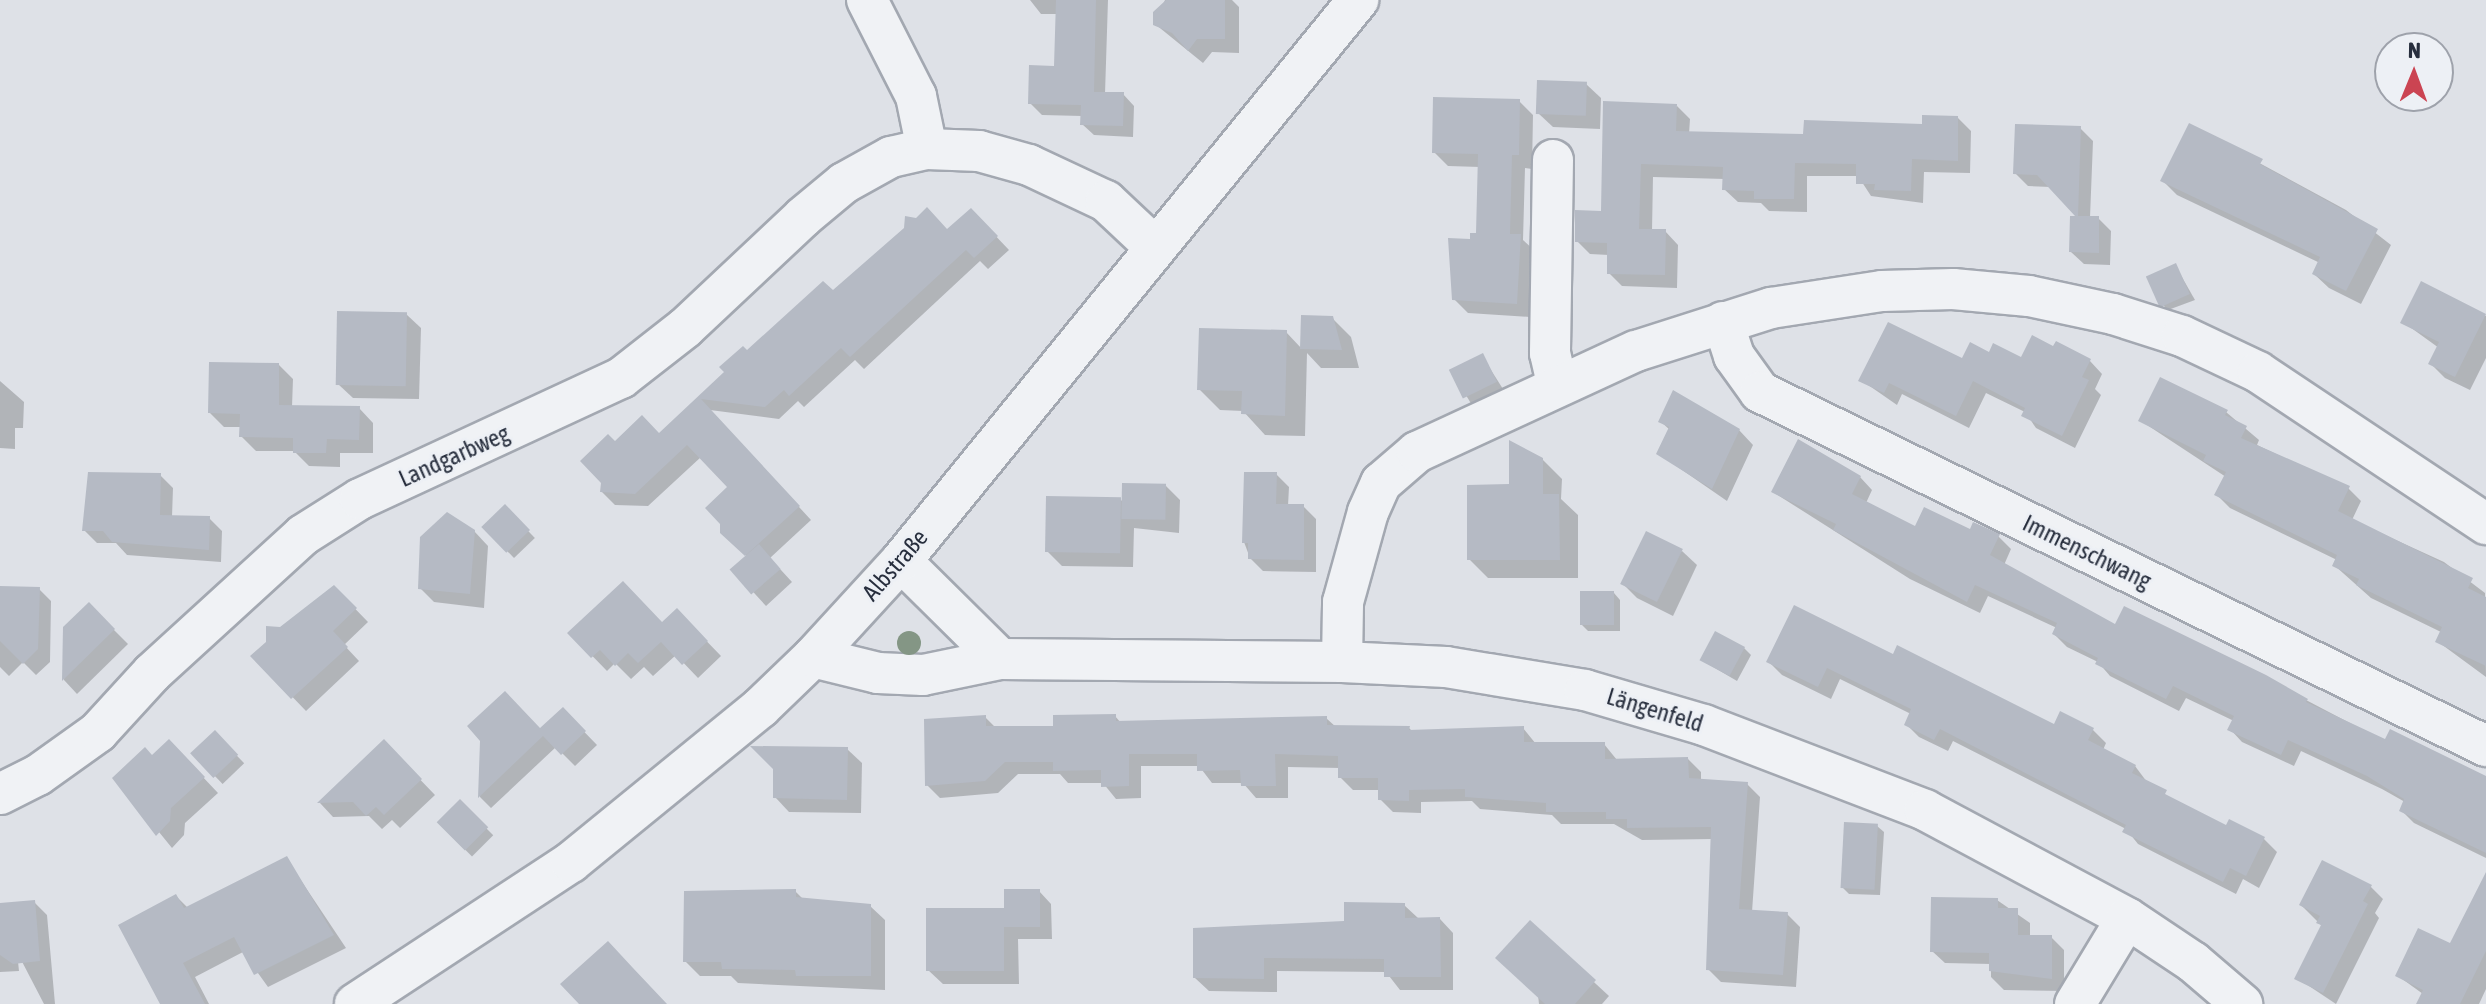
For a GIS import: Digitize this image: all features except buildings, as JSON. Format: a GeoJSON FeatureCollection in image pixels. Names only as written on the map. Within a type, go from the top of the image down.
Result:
{"type":"FeatureCollection","features":[{"type":"Feature","properties":{"kind":"street"},"geometry":{"type":"LineString","coordinates":[[867,0],[916,96],[927,149]]}},
{"type":"Feature","properties":{"kind":"street","name":"Albstraße"},"geometry":{"type":"LineString","coordinates":[[355,1004],[571,862],[760,708],[813,657],[901,561],[1348,12]]}},
{"type":"Feature","properties":{"kind":"street","name":"Landgarbweg"},"geometry":{"type":"LineString","coordinates":[[0,794],[38,775],[98,732],[152,673],[303,535],[360,499],[621,378],[685,328],[844,183],[891,157],[927,149],[979,151],[1029,165],[1106,201],[1155,247]]}},
{"type":"Feature","properties":{"kind":"street"},"geometry":{"type":"LineString","coordinates":[[1553,160],[1550,353],[1557,383]]}},
{"type":"Feature","properties":{"kind":"street"},"geometry":{"type":"LineString","coordinates":[[1342,662],[1343,602],[1381,483],[1417,452],[1557,383],[1723,322],[1836,297],[1953,289],[2029,296],[2113,314],[2182,336],[2258,372],[2486,524]]}},
{"type":"Feature","properties":{"kind":"street","name":"Immenschwang"},"geometry":{"type":"LineString","coordinates":[[1723,322],[1734,356],[1760,392],[2486,746]]}},
{"type":"Feature","properties":{"kind":"street"},"geometry":{"type":"LineString","coordinates":[[901,561],[1000,659]]}},
{"type":"Feature","properties":{"kind":"street","name":"Längenfeld"},"geometry":{"type":"LineString","coordinates":[[813,657],[878,673],[923,675],[1000,659],[1342,662],[1446,667],[1552,682],[1676,715],[1925,810],[2127,918],[2193,962],[2242,1004]]}},
{"type":"Feature","properties":{"kind":"street"},"geometry":{"type":"LineString","coordinates":[[2075,1004],[2127,918]]}}]}
